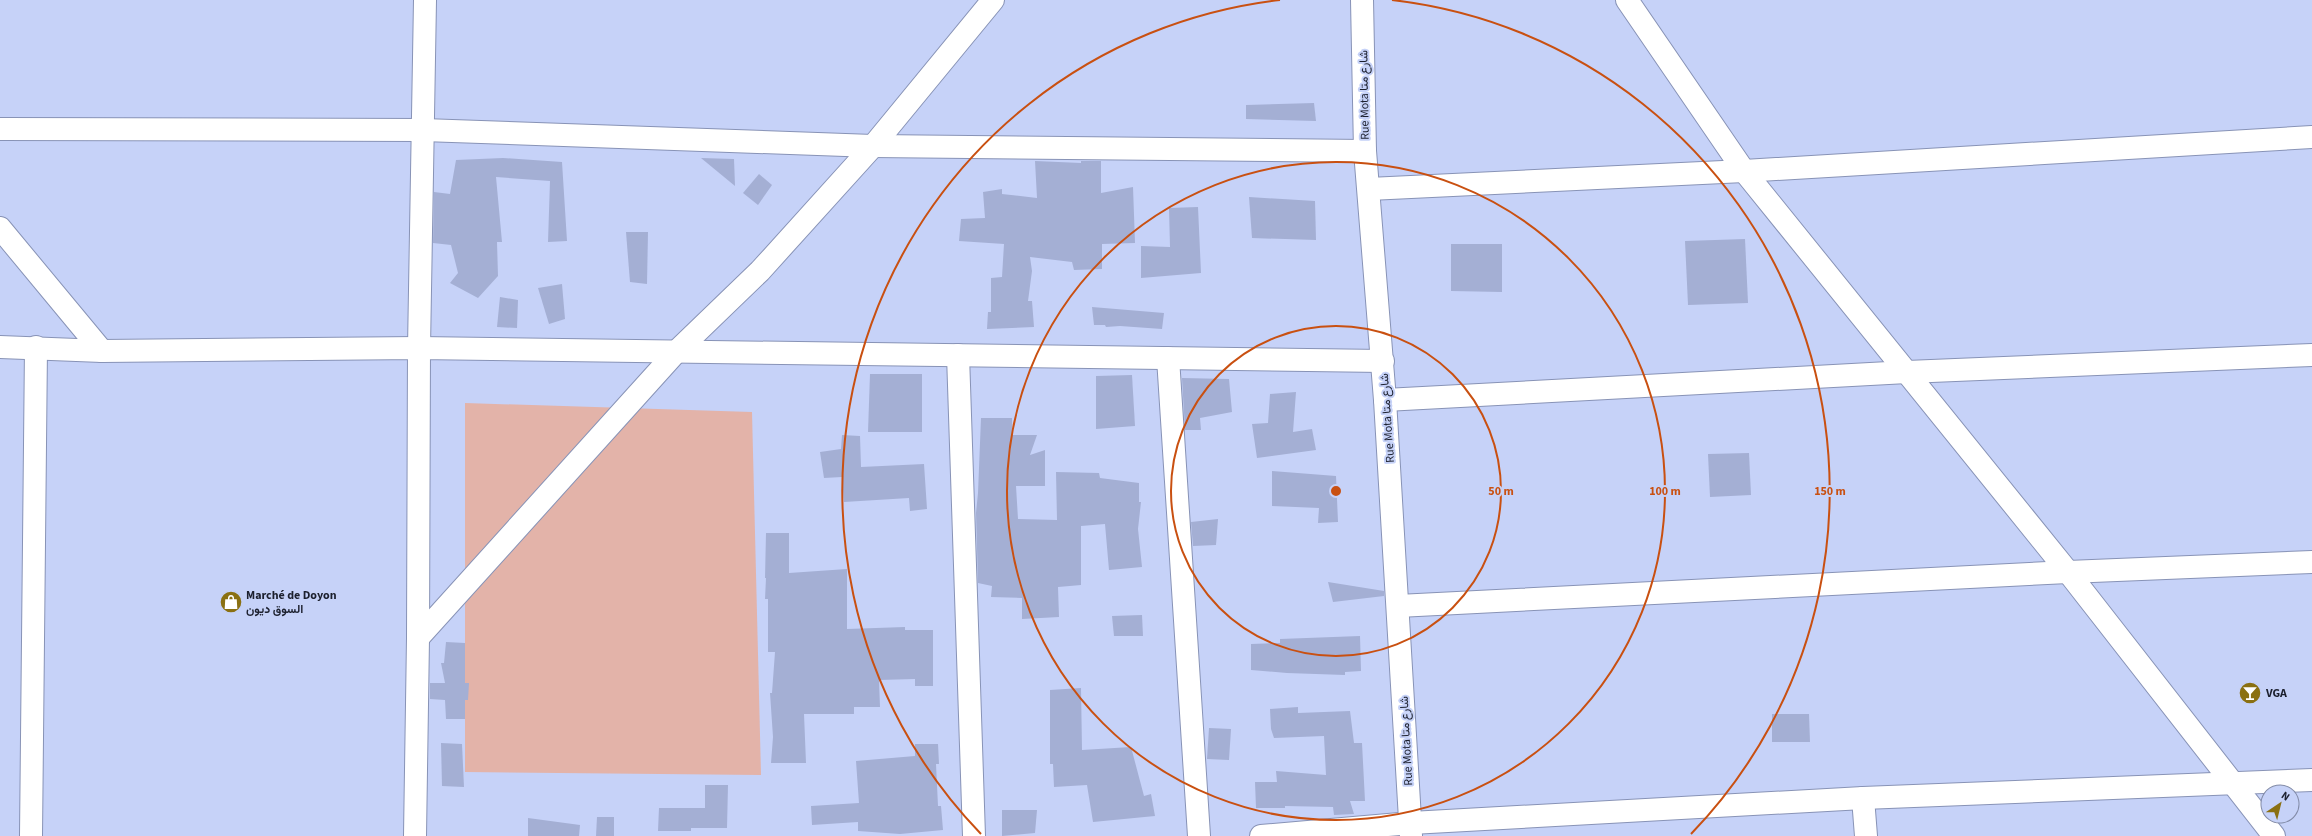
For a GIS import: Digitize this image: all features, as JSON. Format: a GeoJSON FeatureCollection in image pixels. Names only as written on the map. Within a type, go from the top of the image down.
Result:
{"type":"FeatureCollection","features":[{"type":"Feature","properties":{"kind":"main road"},"geometry":{"type":"LineString","coordinates":[[415,836],[418,638],[419,348],[425,0]]}},
{"type":"Feature","properties":{"kind":"main road"},"geometry":{"type":"LineString","coordinates":[[418,638],[677,351],[760,271],[873,146],[993,0]]}},
{"type":"Feature","properties":{"kind":"main road","name":"Rue Mota شارع متا"},"geometry":{"type":"LineString","coordinates":[[1362,0],[1366,151],[1383,361],[1411,829]]}},
{"type":"Feature","properties":{"kind":"main road"},"geometry":{"type":"LineString","coordinates":[[1627,0],[1744,171],[2068,572],[2274,836]]}},
{"type":"Feature","properties":{"kind":"main road"},"geometry":{"type":"LineString","coordinates":[[0,129],[423,130],[873,146],[1366,151]]}},
{"type":"Feature","properties":{"kind":"main road"},"geometry":{"type":"LineString","coordinates":[[1369,189],[1744,171],[2312,137]]}},
{"type":"Feature","properties":{"kind":"main road"},"geometry":{"type":"LineString","coordinates":[[0,228],[102,351]]}},
{"type":"Feature","properties":{"kind":"main road"},"geometry":{"type":"LineString","coordinates":[[0,347],[36,347],[102,351],[419,348],[1383,361]]}},
{"type":"Feature","properties":{"kind":"main road"},"geometry":{"type":"LineString","coordinates":[[31,836],[36,347]]}},
{"type":"Feature","properties":{"kind":"main road"},"geometry":{"type":"LineString","coordinates":[[958,355],[974,836]]}},
{"type":"Feature","properties":{"kind":"main road"},"geometry":{"type":"LineString","coordinates":[[1385,400],[1907,372],[2312,355]]}},
{"type":"Feature","properties":{"kind":"main road"},"geometry":{"type":"LineString","coordinates":[[1168,358],[1199,836]]}},
{"type":"Feature","properties":{"kind":"main road"},"geometry":{"type":"LineString","coordinates":[[1398,606],[2068,572],[2312,562]]}},
{"type":"Feature","properties":{"kind":"main road"},"geometry":{"type":"LineString","coordinates":[[1261,836],[1411,829],[1863,798],[2312,780]]}},
{"type":"Feature","properties":{"kind":"main road"},"geometry":{"type":"LineString","coordinates":[[1863,798],[1866,836]]}},
{"type":"Feature","properties":{"kind":"shaded area"},"geometry":{"type":"Polygon","coordinates":[[[465,403],[752,412],[761,775],[465,772],[465,403]]]}},
{"type":"Feature","properties":{"kind":"building"},"geometry":{"type":"Polygon","coordinates":[[[1314,103],[1316,121],[1246,119],[1246,105],[1314,103]]]}},
{"type":"Feature","properties":{"kind":"building"},"geometry":{"type":"Polygon","coordinates":[[[503,158],[562,162],[567,241],[548,242],[550,181],[496,177],[502,242],[497,242],[498,276],[478,298],[450,283],[458,273],[451,245],[433,243],[434,192],[450,194],[456,160],[503,158]]]}},
{"type":"Feature","properties":{"kind":"building"},"geometry":{"type":"Polygon","coordinates":[[[701,158],[734,159],[735,186],[701,158]]]}},
{"type":"Feature","properties":{"kind":"building"},"geometry":{"type":"Polygon","coordinates":[[[1035,161],[1081,163],[1081,161],[1101,161],[1101,193],[1133,187],[1135,243],[1102,244],[1102,269],[1074,270],[1072,262],[1030,257],[1032,271],[1028,301],[1032,301],[1034,327],[987,329],[988,312],[991,312],[991,278],[1002,277],[1004,244],[959,241],[961,219],[985,218],[983,192],[1002,189],[1002,194],[1037,198],[1035,161]]]}},
{"type":"Feature","properties":{"kind":"building"},"geometry":{"type":"Polygon","coordinates":[[[759,174],[772,185],[758,205],[743,193],[759,174]]]}},
{"type":"Feature","properties":{"kind":"building"},"geometry":{"type":"Polygon","coordinates":[[[1249,197],[1315,201],[1316,240],[1252,238],[1249,197]]]}},
{"type":"Feature","properties":{"kind":"building"},"geometry":{"type":"Polygon","coordinates":[[[1198,207],[1201,273],[1141,278],[1141,246],[1170,247],[1169,208],[1198,207]]]}},
{"type":"Feature","properties":{"kind":"building"},"geometry":{"type":"Polygon","coordinates":[[[626,232],[648,232],[647,284],[630,282],[626,232]]]}},
{"type":"Feature","properties":{"kind":"building"},"geometry":{"type":"Polygon","coordinates":[[[1745,239],[1748,303],[1688,305],[1685,241],[1745,239]]]}},
{"type":"Feature","properties":{"kind":"building"},"geometry":{"type":"Polygon","coordinates":[[[1451,244],[1502,244],[1502,292],[1451,291],[1451,244]]]}},
{"type":"Feature","properties":{"kind":"building"},"geometry":{"type":"Polygon","coordinates":[[[562,284],[565,319],[549,324],[538,288],[562,284]]]}},
{"type":"Feature","properties":{"kind":"building"},"geometry":{"type":"Polygon","coordinates":[[[500,297],[518,300],[517,328],[497,327],[500,297]]]}},
{"type":"Feature","properties":{"kind":"building"},"geometry":{"type":"Polygon","coordinates":[[[1092,307],[1164,313],[1162,329],[1120,326],[1106,327],[1105,325],[1094,325],[1092,307]]]}},
{"type":"Feature","properties":{"kind":"building"},"geometry":{"type":"Polygon","coordinates":[[[870,374],[922,374],[922,432],[868,432],[870,374]]]}},
{"type":"Feature","properties":{"kind":"building"},"geometry":{"type":"Polygon","coordinates":[[[1132,375],[1135,426],[1096,429],[1096,376],[1132,375]]]}},
{"type":"Feature","properties":{"kind":"building"},"geometry":{"type":"Polygon","coordinates":[[[1182,378],[1229,379],[1232,412],[1200,418],[1201,430],[1185,430],[1182,378]]]}},
{"type":"Feature","properties":{"kind":"building"},"geometry":{"type":"Polygon","coordinates":[[[1296,392],[1293,432],[1312,429],[1316,450],[1257,458],[1252,424],[1268,423],[1270,394],[1296,392]]]}},
{"type":"Feature","properties":{"kind":"building"},"geometry":{"type":"Polygon","coordinates":[[[981,418],[1012,418],[1012,435],[1037,435],[1030,455],[1045,450],[1045,486],[1016,486],[1018,519],[1057,520],[1056,472],[1099,473],[1100,478],[1139,483],[1139,502],[1141,502],[1138,529],[1142,567],[1109,570],[1105,524],[1081,526],[1081,585],[1058,587],[1059,617],[1022,619],[1022,598],[991,597],[992,586],[978,583],[976,513],[981,418]]]}},
{"type":"Feature","properties":{"kind":"building"},"geometry":{"type":"Polygon","coordinates":[[[842,435],[860,436],[861,467],[924,464],[927,509],[910,511],[909,498],[844,502],[842,477],[824,478],[820,452],[841,449],[842,435]]]}},
{"type":"Feature","properties":{"kind":"building"},"geometry":{"type":"Polygon","coordinates":[[[1749,453],[1751,495],[1710,497],[1708,454],[1749,453]]]}},
{"type":"Feature","properties":{"kind":"building"},"geometry":{"type":"Polygon","coordinates":[[[1272,471],[1336,476],[1338,522],[1318,523],[1319,508],[1272,506],[1272,471]]]}},
{"type":"Feature","properties":{"kind":"building"},"geometry":{"type":"Polygon","coordinates":[[[1218,519],[1216,545],[1193,546],[1191,522],[1218,519]]]}},
{"type":"Feature","properties":{"kind":"building"},"geometry":{"type":"Polygon","coordinates":[[[766,533],[789,533],[789,573],[847,569],[847,629],[905,627],[905,630],[933,630],[933,686],[915,686],[915,679],[879,680],[880,707],[854,707],[854,714],[804,714],[806,763],[771,763],[773,737],[770,693],[772,693],[775,652],[768,652],[768,599],[765,599],[766,533]]]}},
{"type":"Feature","properties":{"kind":"building"},"geometry":{"type":"Polygon","coordinates":[[[1328,582],[1384,591],[1384,596],[1333,602],[1328,582]]]}},
{"type":"Feature","properties":{"kind":"building"},"geometry":{"type":"Polygon","coordinates":[[[1142,615],[1143,636],[1114,636],[1112,616],[1142,615]]]}},
{"type":"Feature","properties":{"kind":"building"},"geometry":{"type":"Polygon","coordinates":[[[1360,636],[1361,671],[1345,672],[1345,675],[1251,670],[1251,644],[1280,643],[1280,639],[1360,636]]]}},
{"type":"Feature","properties":{"kind":"building"},"geometry":{"type":"Polygon","coordinates":[[[446,642],[465,643],[465,683],[469,683],[468,700],[465,700],[465,719],[446,719],[445,700],[430,699],[430,683],[445,683],[441,663],[444,663],[446,642]]]}},
{"type":"Feature","properties":{"kind":"building"},"geometry":{"type":"Polygon","coordinates":[[[1081,688],[1082,750],[1131,747],[1144,796],[1151,794],[1155,816],[1093,822],[1087,785],[1054,787],[1053,764],[1050,764],[1050,690],[1081,688]]]}},
{"type":"Feature","properties":{"kind":"building"},"geometry":{"type":"Polygon","coordinates":[[[1298,707],[1298,713],[1350,711],[1354,743],[1362,743],[1365,801],[1350,801],[1354,814],[1334,815],[1333,807],[1285,806],[1285,808],[1256,808],[1255,782],[1277,782],[1276,771],[1326,775],[1324,736],[1274,738],[1271,729],[1270,709],[1298,707]]]}},
{"type":"Feature","properties":{"kind":"building"},"geometry":{"type":"Polygon","coordinates":[[[1772,714],[1809,714],[1810,742],[1772,742],[1772,714]]]}},
{"type":"Feature","properties":{"kind":"building"},"geometry":{"type":"Polygon","coordinates":[[[1209,728],[1231,729],[1229,760],[1207,759],[1209,728]]]}},
{"type":"Feature","properties":{"kind":"building"},"geometry":{"type":"Polygon","coordinates":[[[441,743],[462,744],[464,787],[442,786],[441,743]]]}},
{"type":"Feature","properties":{"kind":"building"},"geometry":{"type":"Polygon","coordinates":[[[915,744],[938,744],[939,764],[936,764],[938,806],[941,806],[943,830],[900,834],[858,831],[858,822],[812,825],[811,806],[859,803],[856,761],[915,756],[915,744]]]}},
{"type":"Feature","properties":{"kind":"building"},"geometry":{"type":"Polygon","coordinates":[[[705,785],[728,785],[727,828],[691,828],[691,831],[658,831],[659,808],[705,808],[705,785]]]}},
{"type":"Feature","properties":{"kind":"building"},"geometry":{"type":"Polygon","coordinates":[[[1002,810],[1037,810],[1035,833],[1002,836],[1002,810]]]}},
{"type":"Feature","properties":{"kind":"building"},"geometry":{"type":"Polygon","coordinates":[[[597,817],[614,817],[614,836],[596,836],[597,817]]]}},
{"type":"Feature","properties":{"kind":"building"},"geometry":{"type":"Polygon","coordinates":[[[528,818],[580,825],[579,836],[528,836],[528,818]]]}},
{"type":"Feature","properties":{"kind":"place","name":"Marché de Doyon السوق ديون"},"geometry":{"type":"Point","coordinates":[231,602]}},
{"type":"Feature","properties":{"kind":"place","name":"VGA"},"geometry":{"type":"Point","coordinates":[2250,693]}}]}
